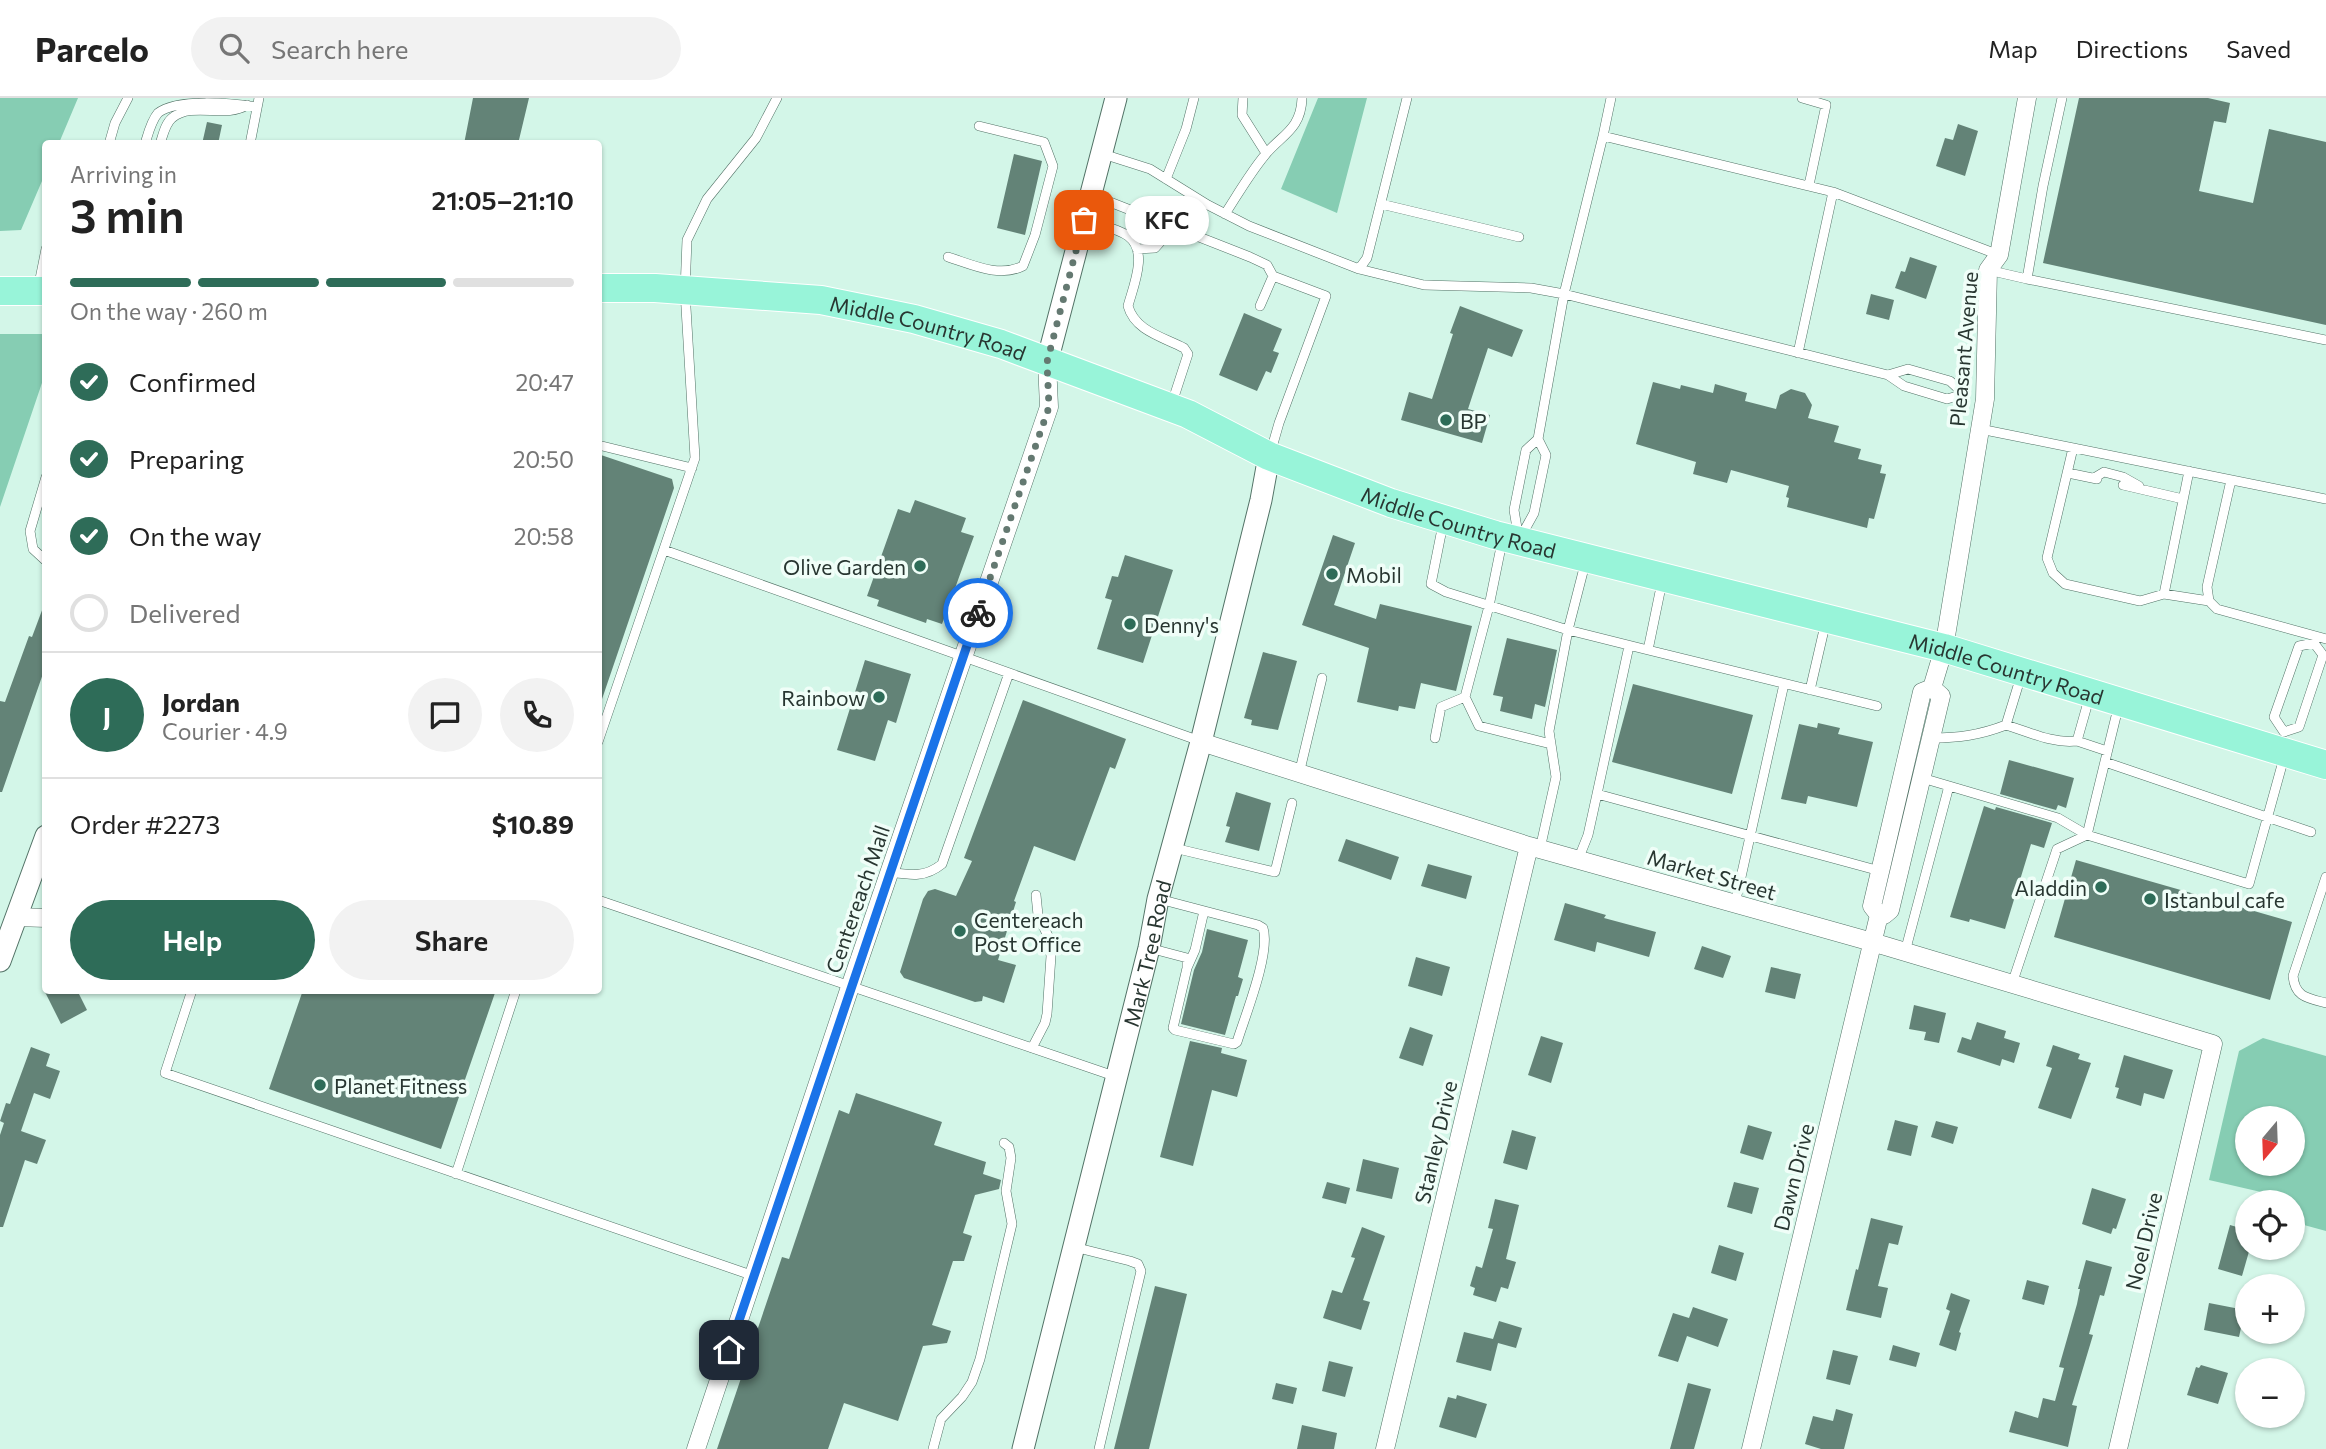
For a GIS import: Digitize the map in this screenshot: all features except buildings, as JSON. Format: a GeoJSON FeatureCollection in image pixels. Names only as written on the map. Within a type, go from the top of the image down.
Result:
{"type":"FeatureCollection","features":[{"type":"Feature","properties":{"kind":"main road","name":"Middle Country Road"},"geometry":{"type":"LineString","coordinates":[[602,288],[821,300],[914,319],[1000,344],[1188,414],[1269,456],[1444,519],[1586,558],[1944,648],[2119,702],[2283,745],[2326,765]]}},
{"type":"Feature","properties":{"kind":"main road"},"geometry":{"type":"LineString","coordinates":[[0,290],[42,291]]}},
{"type":"Feature","properties":{"kind":"street"},"geometry":{"type":"LineString","coordinates":[[1047,362],[1116,98]]}},
{"type":"Feature","properties":{"kind":"street","name":"Pleasant Avenue"},"geometry":{"type":"LineString","coordinates":[[1944,648],[1985,399],[1988,270],[1999,255],[2027,98]]}},
{"type":"Feature","properties":{"kind":"street","name":"Centereach Mall"},"geometry":{"type":"LineString","coordinates":[[696,1449],[850,987],[1049,407],[1047,362]]}},
{"type":"Feature","properties":{"kind":"street","name":"Mark Tree Road"},"geometry":{"type":"LineString","coordinates":[[1023,1449],[1149,948],[1158,899],[1261,500],[1269,456]]}},
{"type":"Feature","properties":{"kind":"street","name":"Dawn Drive"},"geometry":{"type":"LineString","coordinates":[[1932,688],[1944,648]]}},
{"type":"Feature","properties":{"kind":"street","name":"Dawn Drive"},"geometry":{"type":"LineString","coordinates":[[1879,915],[1890,910],[1922,778],[1941,696],[1932,688]]}},
{"type":"Feature","properties":{"kind":"street","name":"Dawn Drive"},"geometry":{"type":"LineString","coordinates":[[1879,915],[1872,906],[1880,871],[1922,692],[1932,688]]}},
{"type":"Feature","properties":{"kind":"street","name":"Market Street"},"geometry":{"type":"LineString","coordinates":[[1200,742],[1535,848],[1872,942],[2213,1044]]}},
{"type":"Feature","properties":{"kind":"street"},"geometry":{"type":"LineString","coordinates":[[0,961],[42,847]]}},
{"type":"Feature","properties":{"kind":"street","name":"Stanley Drive"},"geometry":{"type":"LineString","coordinates":[[1385,1449],[1535,848]]}},
{"type":"Feature","properties":{"kind":"street","name":"Dawn Drive"},"geometry":{"type":"LineString","coordinates":[[1751,1449],[1879,915]]}},
{"type":"Feature","properties":{"kind":"street"},"geometry":{"type":"LineString","coordinates":[[16,916],[42,918]]}},
{"type":"Feature","properties":{"kind":"street","name":"Noel Drive"},"geometry":{"type":"LineString","coordinates":[[2118,1449],[2213,1044]]}},
{"type":"Feature","properties":{"kind":"lane"},"geometry":{"type":"LineString","coordinates":[[110,140],[128,98]]}},
{"type":"Feature","properties":{"kind":"lane"},"geometry":{"type":"LineString","coordinates":[[602,730],[695,458],[685,291],[687,240],[707,199],[756,138],[777,98]]}},
{"type":"Feature","properties":{"kind":"lane"},"geometry":{"type":"LineString","coordinates":[[1166,179],[1186,129],[1194,98]]}},
{"type":"Feature","properties":{"kind":"lane"},"geometry":{"type":"LineString","coordinates":[[1243,98],[1242,115],[1266,153]]}},
{"type":"Feature","properties":{"kind":"lane"},"geometry":{"type":"LineString","coordinates":[[1226,214],[1266,153],[1290,133],[1302,107],[1302,98]]}},
{"type":"Feature","properties":{"kind":"lane"},"geometry":{"type":"LineString","coordinates":[[1359,269],[1367,258],[1407,98]]}},
{"type":"Feature","properties":{"kind":"lane"},"geometry":{"type":"LineString","coordinates":[[1551,744],[1479,726],[1465,697],[1489,606],[1511,538],[1526,450],[1538,439],[1564,294],[1611,98]]}},
{"type":"Feature","properties":{"kind":"lane"},"geometry":{"type":"LineString","coordinates":[[1802,98],[1826,106],[1809,185]]}},
{"type":"Feature","properties":{"kind":"lane"},"geometry":{"type":"LineString","coordinates":[[2026,279],[2062,98]]}},
{"type":"Feature","properties":{"kind":"lane"},"geometry":{"type":"LineString","coordinates":[[146,140],[156,114],[177,101],[212,99],[247,105]]}},
{"type":"Feature","properties":{"kind":"lane"},"geometry":{"type":"LineString","coordinates":[[161,140],[166,126],[172,118],[179,115],[207,110],[238,111],[258,102],[251,140]]}},
{"type":"Feature","properties":{"kind":"lane"},"geometry":{"type":"LineString","coordinates":[[948,257],[987,270],[1010,272],[1023,267],[1035,234],[1052,166],[1044,142],[979,126]]}},
{"type":"Feature","properties":{"kind":"lane"},"geometry":{"type":"LineString","coordinates":[[1602,136],[1833,192],[1999,255]]}},
{"type":"Feature","properties":{"kind":"lane"},"geometry":{"type":"LineString","coordinates":[[1101,154],[1150,169],[1249,226],[1359,269],[1424,285],[1531,288],[1564,294],[1888,375],[1904,386],[1947,399],[1964,394]]}},
{"type":"Feature","properties":{"kind":"lane"},"geometry":{"type":"LineString","coordinates":[[1798,353],[1833,192]]}},
{"type":"Feature","properties":{"kind":"lane"},"geometry":{"type":"LineString","coordinates":[[1091,194],[1267,265],[1273,276],[1326,296],[1269,456]]}},
{"type":"Feature","properties":{"kind":"lane"},"geometry":{"type":"LineString","coordinates":[[1381,204],[1519,237]]}},
{"type":"Feature","properties":{"kind":"lane"},"geometry":{"type":"LineString","coordinates":[[1084,220],[1129,236],[1138,249],[1137,268],[1128,306],[1130,314],[1141,328],[1184,348],[1188,354],[1170,408]]}},
{"type":"Feature","properties":{"kind":"lane"},"geometry":{"type":"LineString","coordinates":[[1138,249],[1155,248],[1163,239],[1169,225]]}},
{"type":"Feature","properties":{"kind":"lane"},"geometry":{"type":"LineString","coordinates":[[1988,270],[2326,340]]}},
{"type":"Feature","properties":{"kind":"lane"},"geometry":{"type":"LineString","coordinates":[[1260,306],[1273,276]]}},
{"type":"Feature","properties":{"kind":"lane"},"geometry":{"type":"LineString","coordinates":[[1888,375],[1908,369],[1950,381],[1964,394],[1985,399]]}},
{"type":"Feature","properties":{"kind":"lane"},"geometry":{"type":"LineString","coordinates":[[1980,429],[2326,499]]}},
{"type":"Feature","properties":{"kind":"lane"},"geometry":{"type":"LineString","coordinates":[[1511,538],[1534,513],[1546,454],[1538,439]]}},
{"type":"Feature","properties":{"kind":"lane"},"geometry":{"type":"LineString","coordinates":[[602,446],[692,468]]}},
{"type":"Feature","properties":{"kind":"lane"},"geometry":{"type":"LineString","coordinates":[[1922,778],[2058,818],[2087,835],[2249,884],[2283,745],[2299,727],[2323,655],[2315,640],[2217,609],[2209,601],[2164,594],[2140,601],[2065,584],[2053,573],[2047,558],[2073,448]]}},
{"type":"Feature","properties":{"kind":"lane"},"geometry":{"type":"LineString","coordinates":[[2164,594],[2189,471]]}},
{"type":"Feature","properties":{"kind":"lane"},"geometry":{"type":"LineString","coordinates":[[2068,472],[2098,479],[2104,472],[2123,477],[2147,491]]}},
{"type":"Feature","properties":{"kind":"lane"},"geometry":{"type":"LineString","coordinates":[[2209,601],[2207,587],[2231,480]]}},
{"type":"Feature","properties":{"kind":"lane"},"geometry":{"type":"LineString","coordinates":[[2123,485],[2183,499]]}},
{"type":"Feature","properties":{"kind":"lane"},"geometry":{"type":"LineString","coordinates":[[42,490],[30,531],[33,549],[42,557]]}},
{"type":"Feature","properties":{"kind":"lane"},"geometry":{"type":"LineString","coordinates":[[1444,519],[1431,584],[1446,592],[1567,630],[1877,706]]}},
{"type":"Feature","properties":{"kind":"lane"},"geometry":{"type":"LineString","coordinates":[[664,550],[1200,742]]}},
{"type":"Feature","properties":{"kind":"lane"},"geometry":{"type":"LineString","coordinates":[[1535,848],[1556,777],[1549,731],[1567,630],[1586,558]]}},
{"type":"Feature","properties":{"kind":"lane"},"geometry":{"type":"LineString","coordinates":[[1648,650],[1663,577]]}},
{"type":"Feature","properties":{"kind":"lane"},"geometry":{"type":"LineString","coordinates":[[1810,690],[1826,619]]}},
{"type":"Feature","properties":{"kind":"lane"},"geometry":{"type":"LineString","coordinates":[[2283,745],[2274,717],[2300,646],[2326,639]]}},
{"type":"Feature","properties":{"kind":"lane"},"geometry":{"type":"LineString","coordinates":[[1578,860],[1588,835],[1629,646]]}},
{"type":"Feature","properties":{"kind":"lane"},"geometry":{"type":"LineString","coordinates":[[2006,725],[2023,672]]}},
{"type":"Feature","properties":{"kind":"lane"},"geometry":{"type":"LineString","coordinates":[[890,872],[919,876],[942,864],[1009,673]]}},
{"type":"Feature","properties":{"kind":"lane"},"geometry":{"type":"LineString","coordinates":[[1299,774],[1322,678]]}},
{"type":"Feature","properties":{"kind":"lane"},"geometry":{"type":"LineString","coordinates":[[1735,904],[1784,684]]}},
{"type":"Feature","properties":{"kind":"lane"},"geometry":{"type":"LineString","coordinates":[[2077,741],[2091,693]]}},
{"type":"Feature","properties":{"kind":"lane"},"geometry":{"type":"LineString","coordinates":[[1434,738],[1441,707],[1465,697]]}},
{"type":"Feature","properties":{"kind":"lane"},"geometry":{"type":"LineString","coordinates":[[2087,835],[2119,702]]}},
{"type":"Feature","properties":{"kind":"lane"},"geometry":{"type":"LineString","coordinates":[[1931,738],[1982,735],[2006,725],[2051,739],[2077,741],[2107,751]]}},
{"type":"Feature","properties":{"kind":"lane"},"geometry":{"type":"LineString","coordinates":[[2105,762],[2311,832]]}},
{"type":"Feature","properties":{"kind":"lane"},"geometry":{"type":"LineString","coordinates":[[1905,952],[1949,786]]}},
{"type":"Feature","properties":{"kind":"lane"},"geometry":{"type":"LineString","coordinates":[[1597,794],[1880,871]]}},
{"type":"Feature","properties":{"kind":"lane"},"geometry":{"type":"LineString","coordinates":[[1172,847],[1275,872],[1292,803]]}},
{"type":"Feature","properties":{"kind":"lane"},"geometry":{"type":"LineString","coordinates":[[2012,984],[2056,849],[2087,835]]}},
{"type":"Feature","properties":{"kind":"lane"},"geometry":{"type":"LineString","coordinates":[[2326,877],[2293,976],[2294,988],[2298,993],[2326,1003]]}},
{"type":"Feature","properties":{"kind":"lane"},"geometry":{"type":"LineString","coordinates":[[1032,1048],[1047,1014],[1051,956],[1048,936],[1038,915],[1036,895]]}},
{"type":"Feature","properties":{"kind":"lane"},"geometry":{"type":"LineString","coordinates":[[1158,899],[1258,925],[1263,928],[1265,934],[1259,968],[1237,1042],[1234,1044],[1173,1028],[1204,911]]}},
{"type":"Feature","properties":{"kind":"lane"},"geometry":{"type":"LineString","coordinates":[[602,901],[1117,1077]]}},
{"type":"Feature","properties":{"kind":"lane"},"geometry":{"type":"LineString","coordinates":[[1149,948],[1187,958],[1187,968]]}},
{"type":"Feature","properties":{"kind":"lane"},"geometry":{"type":"LineString","coordinates":[[191,994],[165,1073],[754,1276]]}},
{"type":"Feature","properties":{"kind":"lane"},"geometry":{"type":"LineString","coordinates":[[456,1174],[515,994]]}},
{"type":"Feature","properties":{"kind":"lane"},"geometry":{"type":"LineString","coordinates":[[933,1449],[941,1419],[972,1382],[980,1359],[1012,1224],[1006,1191],[1011,1158],[1009,1147],[1004,1143]]}},
{"type":"Feature","properties":{"kind":"lane"},"geometry":{"type":"LineString","coordinates":[[1074,1247],[1130,1261],[1138,1264],[1141,1271],[1099,1449]]}},
{"type":"Feature","properties":{"kind":"green space"},"geometry":{"type":"Polygon","coordinates":[[[0,98],[78,98],[60,140],[42,140],[42,181],[21,230],[0,231],[0,98]]]}},
{"type":"Feature","properties":{"kind":"green space"},"geometry":{"type":"Polygon","coordinates":[[[1318,98],[1367,98],[1337,213],[1281,189],[1318,98]]]}},
{"type":"Feature","properties":{"kind":"green space"},"geometry":{"type":"Polygon","coordinates":[[[0,334],[42,334],[42,383],[0,507],[0,334]]]}},
{"type":"Feature","properties":{"kind":"green space"},"geometry":{"type":"Polygon","coordinates":[[[2263,1038],[2326,1056],[2326,1231],[2305,1225],[2305,1190],[2252,1190],[2209,1180],[2239,1051],[2263,1038]]]}},
{"type":"Feature","properties":{"kind":"way so far"},"geometry":{"type":"LineString","coordinates":[[978,613],[1049,407],[1047,362],[1084,220]]}},
{"type":"Feature","properties":{"kind":"place","name":"KFC"},"geometry":{"type":"Point","coordinates":[1084,220]}},
{"type":"Feature","properties":{"kind":"place","name":"BP"},"geometry":{"type":"Point","coordinates":[1446,420]}},
{"type":"Feature","properties":{"kind":"place","name":"Olive Garden"},"geometry":{"type":"Point","coordinates":[920,566]}},
{"type":"Feature","properties":{"kind":"place","name":"Mobil"},"geometry":{"type":"Point","coordinates":[1332,574]}},
{"type":"Feature","properties":{"kind":"place","name":"Denny's"},"geometry":{"type":"Point","coordinates":[1130,624]}},
{"type":"Feature","properties":{"kind":"place","name":"Rainbow"},"geometry":{"type":"Point","coordinates":[879,697]}},
{"type":"Feature","properties":{"kind":"place","name":"Aladdin"},"geometry":{"type":"Point","coordinates":[2101,887]}},
{"type":"Feature","properties":{"kind":"place","name":"Istanbul cafe"},"geometry":{"type":"Point","coordinates":[2150,899]}},
{"type":"Feature","properties":{"kind":"place","name":"Centereach Post Office"},"geometry":{"type":"Point","coordinates":[960,931]}},
{"type":"Feature","properties":{"kind":"place","name":"Planet Fitness"},"geometry":{"type":"Point","coordinates":[320,1085]}},
{"type":"Feature","properties":{"kind":"route"},"geometry":{"type":"LineString","coordinates":[[729,1350],[978,613]]}}]}
